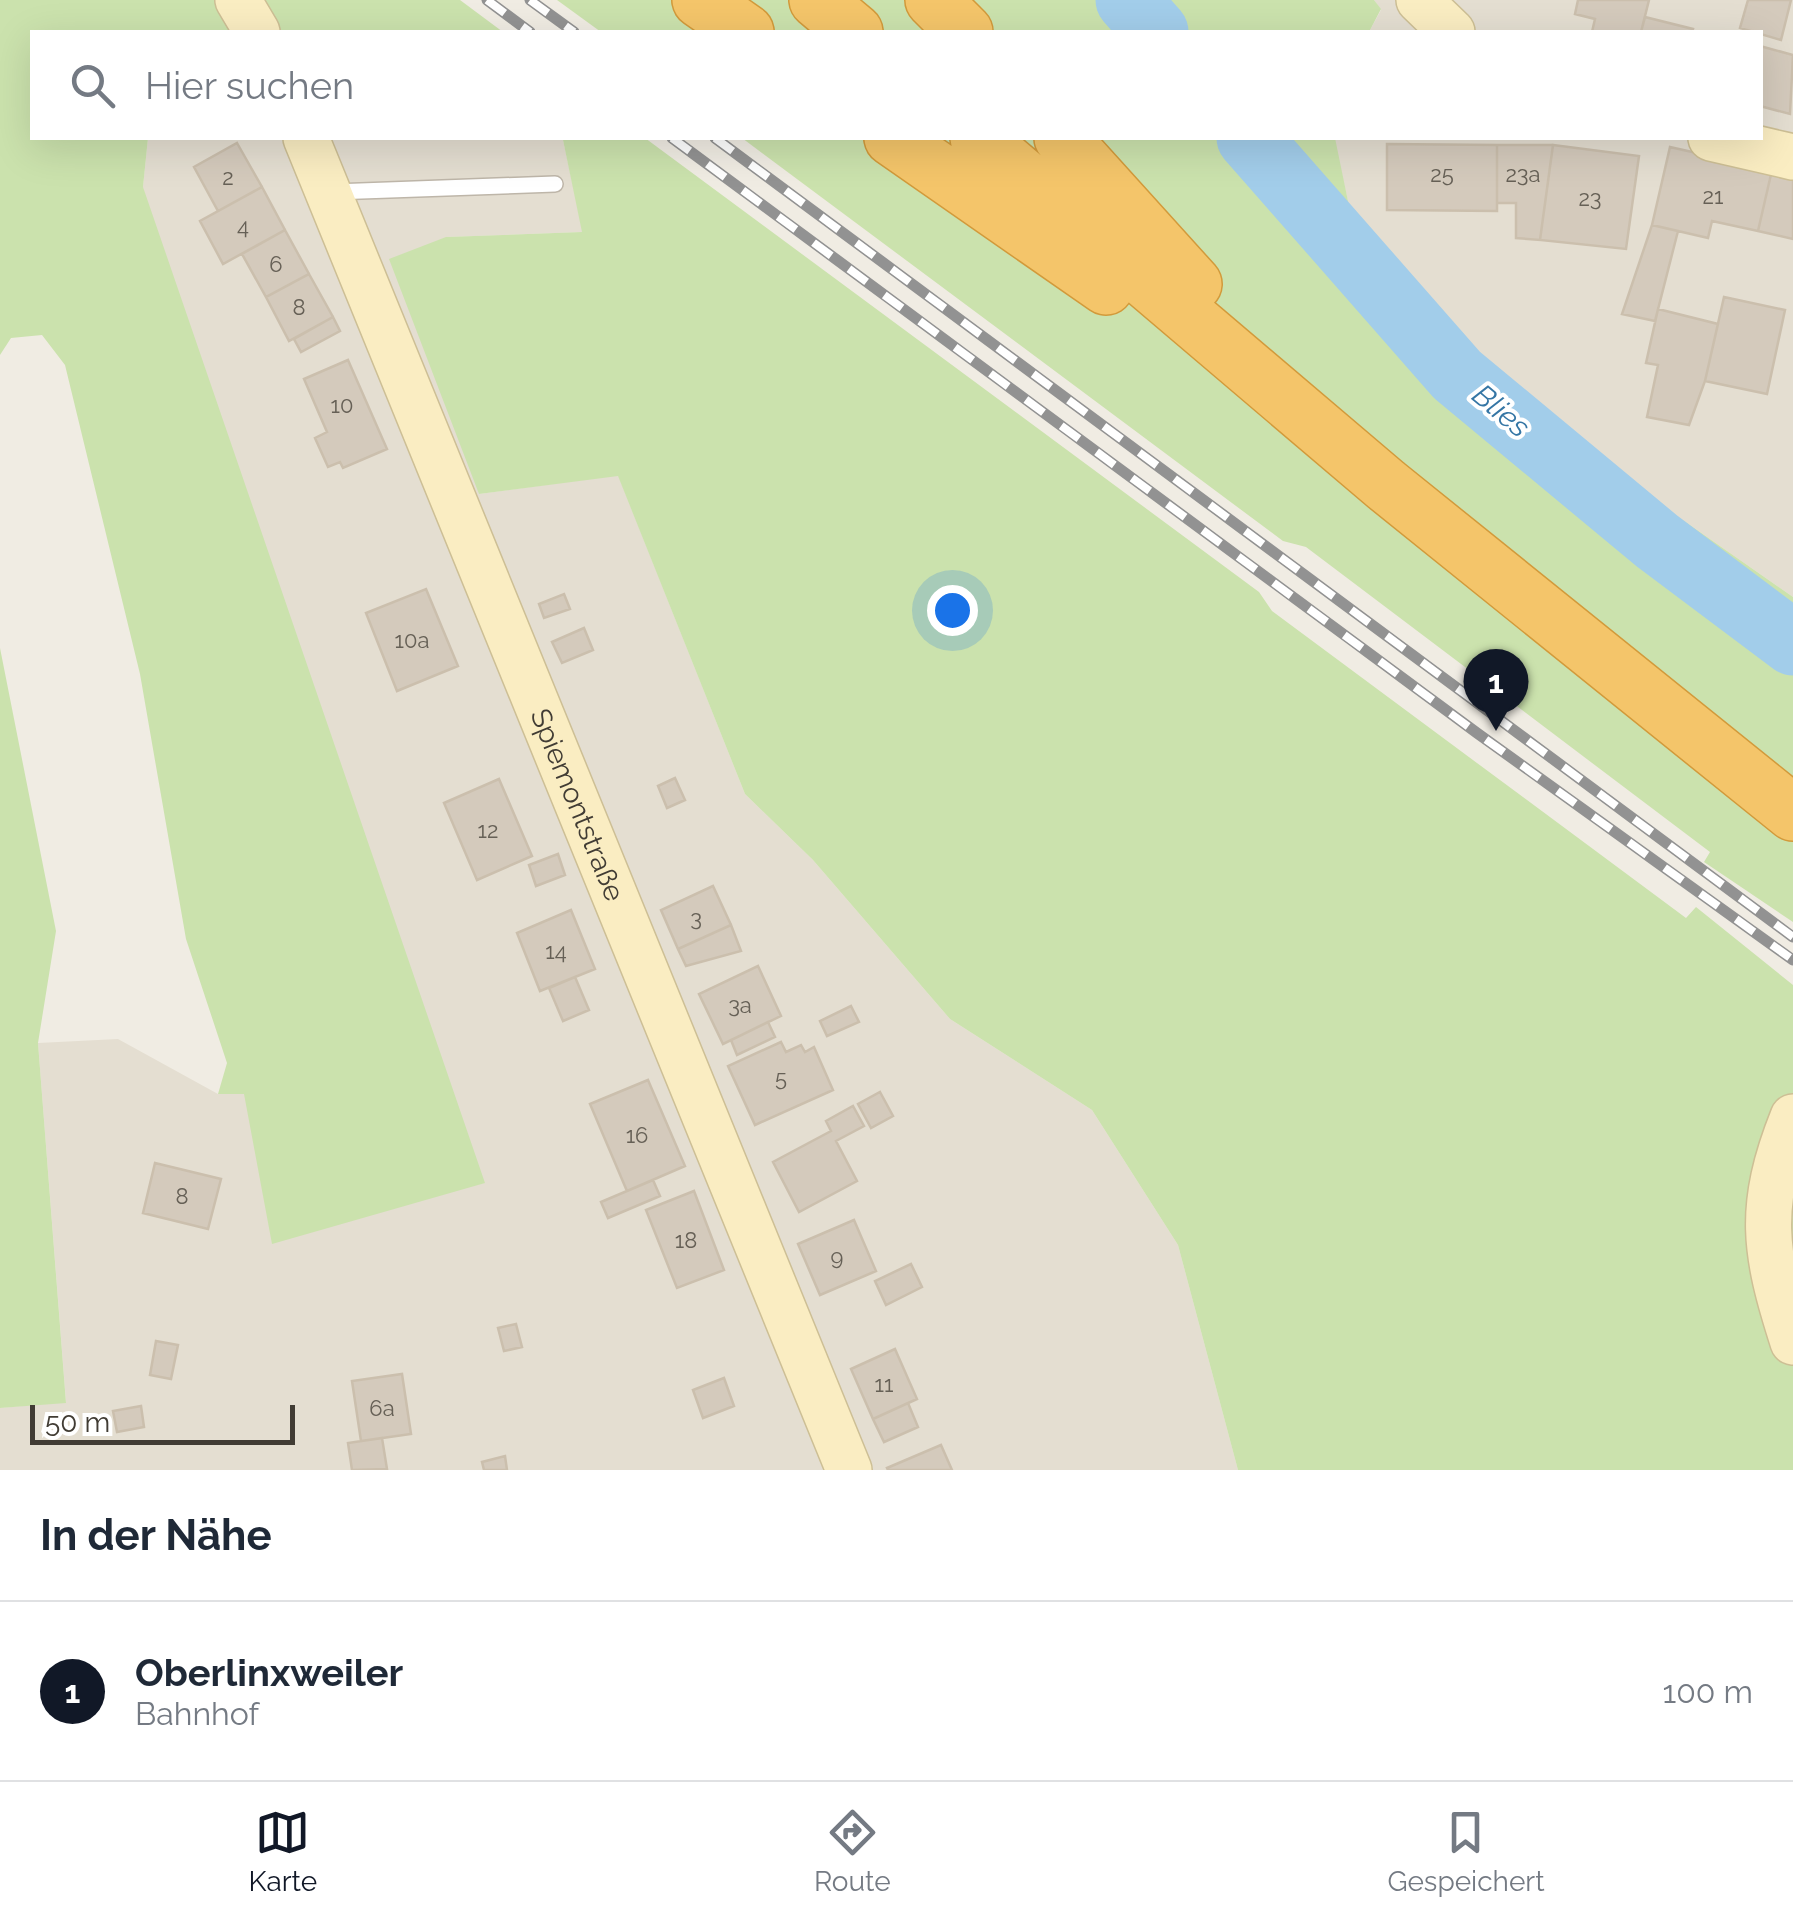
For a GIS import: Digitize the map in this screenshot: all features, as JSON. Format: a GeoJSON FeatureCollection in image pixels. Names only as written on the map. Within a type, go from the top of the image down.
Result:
{"type":"FeatureCollection","features":[{"type":"Feature","properties":{"kind":"highway"},"geometry":{"type":"LineString","coordinates":[[700,0],[743,30]]}},
{"type":"Feature","properties":{"kind":"highway"},"geometry":{"type":"LineString","coordinates":[[818,0],[854,30]]}},
{"type":"Feature","properties":{"kind":"highway"},"geometry":{"type":"LineString","coordinates":[[934,0],[962,30]]}},
{"type":"Feature","properties":{"kind":"highway"},"geometry":{"type":"LineString","coordinates":[[895,140],[1386,485]]}},
{"type":"Feature","properties":{"kind":"highway"},"geometry":{"type":"LineString","coordinates":[[980,140],[1386,485],[1793,813]]}},
{"type":"Feature","properties":{"kind":"highway"},"geometry":{"type":"LineString","coordinates":[[1064,140],[1386,485]]}},
{"type":"Feature","properties":{"kind":"street"},"geometry":{"type":"LineString","coordinates":[[238,0],[256,30]]}},
{"type":"Feature","properties":{"kind":"street"},"geometry":{"type":"LineString","coordinates":[[1419,0],[1450,30]]}},
{"type":"Feature","properties":{"kind":"street","name":"Spiemontstraße"},"geometry":{"type":"LineString","coordinates":[[307,140],[849,1470]]}},
{"type":"Feature","properties":{"kind":"street"},"geometry":{"type":"LineString","coordinates":[[1720,140],[1793,157]]}},
{"type":"Feature","properties":{"kind":"street"},"geometry":{"type":"LineString","coordinates":[[1793,1117],[1774,1164],[1765,1217],[1774,1284],[1793,1342]]}},
{"type":"Feature","properties":{"kind":"lane"},"geometry":{"type":"LineString","coordinates":[[328,192],[556,184]]}},
{"type":"Feature","properties":{"kind":"shaded area"},"geometry":{"type":"Polygon","coordinates":[[[1374,0],[1793,0],[1793,597],[1677,516],[1475,351],[1349,206],[1334,140],[1763,140],[1763,30],[1370,30],[1381,10],[1374,0]]]}},
{"type":"Feature","properties":{"kind":"shaded area"},"geometry":{"type":"Polygon","coordinates":[[[148,140],[563,140],[583,232],[446,237],[479,494],[618,475],[745,794],[813,860],[950,1019],[1092,1110],[1178,1245],[1238,1470],[0,1470],[0,1408],[66,1402],[38,1043],[118,1039],[218,1094],[244,1094],[143,187],[148,140]]]}},
{"type":"Feature","properties":{"kind":"green space"},"geometry":{"type":"Polygon","coordinates":[[[0,0],[460,0],[500,30],[30,30],[30,140],[148,140],[143,187],[485,1183],[272,1244],[244,1094],[218,1094],[227,1063],[186,939],[140,674],[65,365],[42,335],[11,338],[0,355],[0,0]]]}},
{"type":"Feature","properties":{"kind":"green space"},"geometry":{"type":"Polygon","coordinates":[[[557,0],[1374,0],[1381,9],[1370,30],[598,30],[557,0]]]}},
{"type":"Feature","properties":{"kind":"green space"},"geometry":{"type":"Polygon","coordinates":[[[563,140],[648,140],[1259,592],[1272,611],[1686,918],[1696,907],[1793,985],[1793,1470],[1238,1470],[1178,1245],[1092,1110],[950,1019],[813,860],[745,794],[618,476],[479,494],[389,259],[446,237],[582,232],[563,140]]]}},
{"type":"Feature","properties":{"kind":"green space"},"geometry":{"type":"Polygon","coordinates":[[[745,140],[1335,140],[1349,206],[1475,351],[1677,516],[1793,597],[1793,922],[1704,862],[1710,852],[1306,547],[1283,541],[745,140]]]}},
{"type":"Feature","properties":{"kind":"green space"},"geometry":{"type":"Polygon","coordinates":[[[0,648],[56,931],[38,1043],[66,1403],[0,1408],[0,648]]]}},
{"type":"Feature","properties":{"kind":"building"},"geometry":{"type":"Polygon","coordinates":[[[1578,0],[1649,0],[1642,30],[1592,30],[1595,19],[1575,14],[1578,0]]]}},
{"type":"Feature","properties":{"kind":"building"},"geometry":{"type":"Polygon","coordinates":[[[1748,0],[1791,0],[1781,40],[1763,35],[1763,30],[1740,28],[1748,0]]]}},
{"type":"Feature","properties":{"kind":"building"},"geometry":{"type":"Polygon","coordinates":[[[1645,17],[1693,29],[1693,30],[1642,30],[1645,17]]]}},
{"type":"Feature","properties":{"kind":"building"},"geometry":{"type":"Polygon","coordinates":[[[1763,47],[1793,55],[1790,114],[1763,107],[1763,47]]]}},
{"type":"Feature","properties":{"kind":"building"},"geometry":{"type":"Polygon","coordinates":[[[237,143],[262,187],[218,211],[194,167],[237,143]]]}},
{"type":"Feature","properties":{"kind":"building"},"geometry":{"type":"Polygon","coordinates":[[[1387,144],[1497,145],[1497,211],[1387,210],[1387,144]]]}},
{"type":"Feature","properties":{"kind":"building"},"geometry":{"type":"Polygon","coordinates":[[[1497,145],[1553,145],[1540,240],[1516,238],[1516,203],[1497,203],[1497,145]]]}},
{"type":"Feature","properties":{"kind":"building"},"geometry":{"type":"Polygon","coordinates":[[[1553,145],[1639,156],[1626,249],[1540,240],[1553,145]]]}},
{"type":"Feature","properties":{"kind":"building"},"geometry":{"type":"Polygon","coordinates":[[[1670,147],[1772,170],[1758,231],[1712,221],[1708,238],[1652,225],[1670,147]]]}},
{"type":"Feature","properties":{"kind":"building"},"geometry":{"type":"Polygon","coordinates":[[[1772,170],[1793,175],[1793,239],[1758,231],[1772,170]]]}},
{"type":"Feature","properties":{"kind":"building"},"geometry":{"type":"Polygon","coordinates":[[[262,187],[285,230],[223,264],[200,221],[262,187]]]}},
{"type":"Feature","properties":{"kind":"building"},"geometry":{"type":"Polygon","coordinates":[[[1652,225],[1678,231],[1655,321],[1622,314],[1652,225]]]}},
{"type":"Feature","properties":{"kind":"building"},"geometry":{"type":"Polygon","coordinates":[[[285,230],[309,274],[266,297],[242,254],[285,230]]]}},
{"type":"Feature","properties":{"kind":"building"},"geometry":{"type":"Polygon","coordinates":[[[309,274],[333,317],[289,341],[266,297],[309,274]]]}},
{"type":"Feature","properties":{"kind":"building"},"geometry":{"type":"Polygon","coordinates":[[[1724,297],[1785,310],[1767,394],[1705,381],[1724,297]]]}},
{"type":"Feature","properties":{"kind":"building"},"geometry":{"type":"Polygon","coordinates":[[[1658,309],[1718,324],[1705,381],[1689,425],[1647,417],[1658,365],[1646,363],[1658,309]]]}},
{"type":"Feature","properties":{"kind":"building"},"geometry":{"type":"Polygon","coordinates":[[[333,317],[340,331],[301,352],[294,339],[333,317]]]}},
{"type":"Feature","properties":{"kind":"building"},"geometry":{"type":"Polygon","coordinates":[[[348,360],[387,449],[343,468],[340,462],[328,467],[315,438],[327,432],[304,379],[348,360]]]}},
{"type":"Feature","properties":{"kind":"building"},"geometry":{"type":"Polygon","coordinates":[[[426,589],[458,666],[397,691],[366,613],[426,589]]]}},
{"type":"Feature","properties":{"kind":"building"},"geometry":{"type":"Polygon","coordinates":[[[564,594],[570,609],[544,618],[539,604],[564,594]]]}},
{"type":"Feature","properties":{"kind":"building"},"geometry":{"type":"Polygon","coordinates":[[[584,628],[593,650],[562,663],[552,642],[584,628]]]}},
{"type":"Feature","properties":{"kind":"building"},"geometry":{"type":"Polygon","coordinates":[[[675,778],[685,800],[667,808],[658,786],[675,778]]]}},
{"type":"Feature","properties":{"kind":"building"},"geometry":{"type":"Polygon","coordinates":[[[499,779],[532,856],[477,880],[444,803],[499,779]]]}},
{"type":"Feature","properties":{"kind":"building"},"geometry":{"type":"Polygon","coordinates":[[[558,854],[565,875],[536,886],[529,865],[558,854]]]}},
{"type":"Feature","properties":{"kind":"building"},"geometry":{"type":"Polygon","coordinates":[[[713,886],[731,925],[678,949],[661,910],[713,886]]]}},
{"type":"Feature","properties":{"kind":"building"},"geometry":{"type":"Polygon","coordinates":[[[571,910],[595,969],[540,991],[517,933],[571,910]]]}},
{"type":"Feature","properties":{"kind":"building"},"geometry":{"type":"Polygon","coordinates":[[[731,925],[741,951],[686,966],[678,949],[731,925]]]}},
{"type":"Feature","properties":{"kind":"building"},"geometry":{"type":"Polygon","coordinates":[[[758,966],[781,1016],[723,1044],[699,994],[758,966]]]}},
{"type":"Feature","properties":{"kind":"building"},"geometry":{"type":"Polygon","coordinates":[[[575,977],[589,1010],[563,1021],[549,988],[575,977]]]}},
{"type":"Feature","properties":{"kind":"building"},"geometry":{"type":"Polygon","coordinates":[[[851,1006],[859,1022],[827,1036],[820,1021],[851,1006]]]}},
{"type":"Feature","properties":{"kind":"building"},"geometry":{"type":"Polygon","coordinates":[[[768,1022],[775,1037],[737,1055],[731,1040],[768,1022]]]}},
{"type":"Feature","properties":{"kind":"building"},"geometry":{"type":"Polygon","coordinates":[[[781,1042],[786,1052],[801,1045],[805,1052],[814,1047],[833,1090],[755,1125],[728,1066],[781,1042]]]}},
{"type":"Feature","properties":{"kind":"building"},"geometry":{"type":"Polygon","coordinates":[[[648,1080],[685,1166],[627,1191],[590,1104],[648,1080]]]}},
{"type":"Feature","properties":{"kind":"building"},"geometry":{"type":"Polygon","coordinates":[[[880,1092],[893,1116],[871,1128],[858,1104],[880,1092]]]}},
{"type":"Feature","properties":{"kind":"building"},"geometry":{"type":"Polygon","coordinates":[[[853,1106],[864,1126],[836,1141],[857,1181],[799,1212],[773,1162],[831,1131],[826,1121],[853,1106]]]}},
{"type":"Feature","properties":{"kind":"building"},"geometry":{"type":"Polygon","coordinates":[[[155,1163],[221,1179],[208,1229],[143,1213],[155,1163]]]}},
{"type":"Feature","properties":{"kind":"building"},"geometry":{"type":"Polygon","coordinates":[[[653,1180],[660,1196],[608,1218],[601,1202],[653,1180]]]}},
{"type":"Feature","properties":{"kind":"building"},"geometry":{"type":"Polygon","coordinates":[[[694,1191],[724,1270],[677,1288],[646,1210],[694,1191]]]}},
{"type":"Feature","properties":{"kind":"building"},"geometry":{"type":"Polygon","coordinates":[[[854,1220],[876,1271],[820,1295],[798,1244],[854,1220]]]}},
{"type":"Feature","properties":{"kind":"building"},"geometry":{"type":"Polygon","coordinates":[[[911,1264],[922,1287],[886,1305],[875,1281],[911,1264]]]}},
{"type":"Feature","properties":{"kind":"building"},"geometry":{"type":"Polygon","coordinates":[[[516,1324],[522,1347],[504,1351],[498,1328],[516,1324]]]}},
{"type":"Feature","properties":{"kind":"building"},"geometry":{"type":"Polygon","coordinates":[[[156,1341],[178,1345],[171,1379],[150,1375],[156,1341]]]}},
{"type":"Feature","properties":{"kind":"building"},"geometry":{"type":"Polygon","coordinates":[[[895,1349],[917,1399],[873,1419],[851,1369],[895,1349]]]}},
{"type":"Feature","properties":{"kind":"building"},"geometry":{"type":"Polygon","coordinates":[[[402,1374],[411,1434],[361,1441],[352,1381],[402,1374]]]}},
{"type":"Feature","properties":{"kind":"building"},"geometry":{"type":"Polygon","coordinates":[[[724,1378],[734,1406],[703,1418],[693,1390],[724,1378]]]}},
{"type":"Feature","properties":{"kind":"building"},"geometry":{"type":"Polygon","coordinates":[[[908,1403],[918,1427],[884,1442],[873,1419],[908,1403]]]}},
{"type":"Feature","properties":{"kind":"building"},"geometry":{"type":"Polygon","coordinates":[[[141,1406],[144,1427],[117,1432],[113,1411],[141,1406]]]}},
{"type":"Feature","properties":{"kind":"building"},"geometry":{"type":"Polygon","coordinates":[[[382,1438],[387,1469],[352,1470],[348,1443],[382,1438]]]}},
{"type":"Feature","properties":{"kind":"building"},"geometry":{"type":"Polygon","coordinates":[[[941,1445],[952,1470],[887,1468],[941,1445]]]}},
{"type":"Feature","properties":{"kind":"building"},"geometry":{"type":"Polygon","coordinates":[[[505,1456],[507,1470],[484,1470],[482,1462],[505,1456]]]}},
{"type":"Feature","properties":{"kind":"waterway","name":"Blies"},"geometry":{"type":"LineString","coordinates":[[1128,0],[1154,30]]}},
{"type":"Feature","properties":{"kind":"waterway","name":"Blies"},"geometry":{"type":"LineString","coordinates":[[1251,140],[1457,375],[1657,541],[1793,643]]}},
{"type":"Feature","properties":{"kind":"railway"},"geometry":{"type":"LineString","coordinates":[[487,0],[527,30]]}},
{"type":"Feature","properties":{"kind":"railway"},"geometry":{"type":"LineString","coordinates":[[530,0],[571,30]]}},
{"type":"Feature","properties":{"kind":"railway"},"geometry":{"type":"LineString","coordinates":[[675,140],[1477,733],[1793,960]]}},
{"type":"Feature","properties":{"kind":"railway"},"geometry":{"type":"LineString","coordinates":[[718,140],[1793,937]]}},
{"type":"Feature","properties":{"kind":"place","name":"Oberlinxweiler"},"geometry":{"type":"Point","coordinates":[1496,731]}}]}
